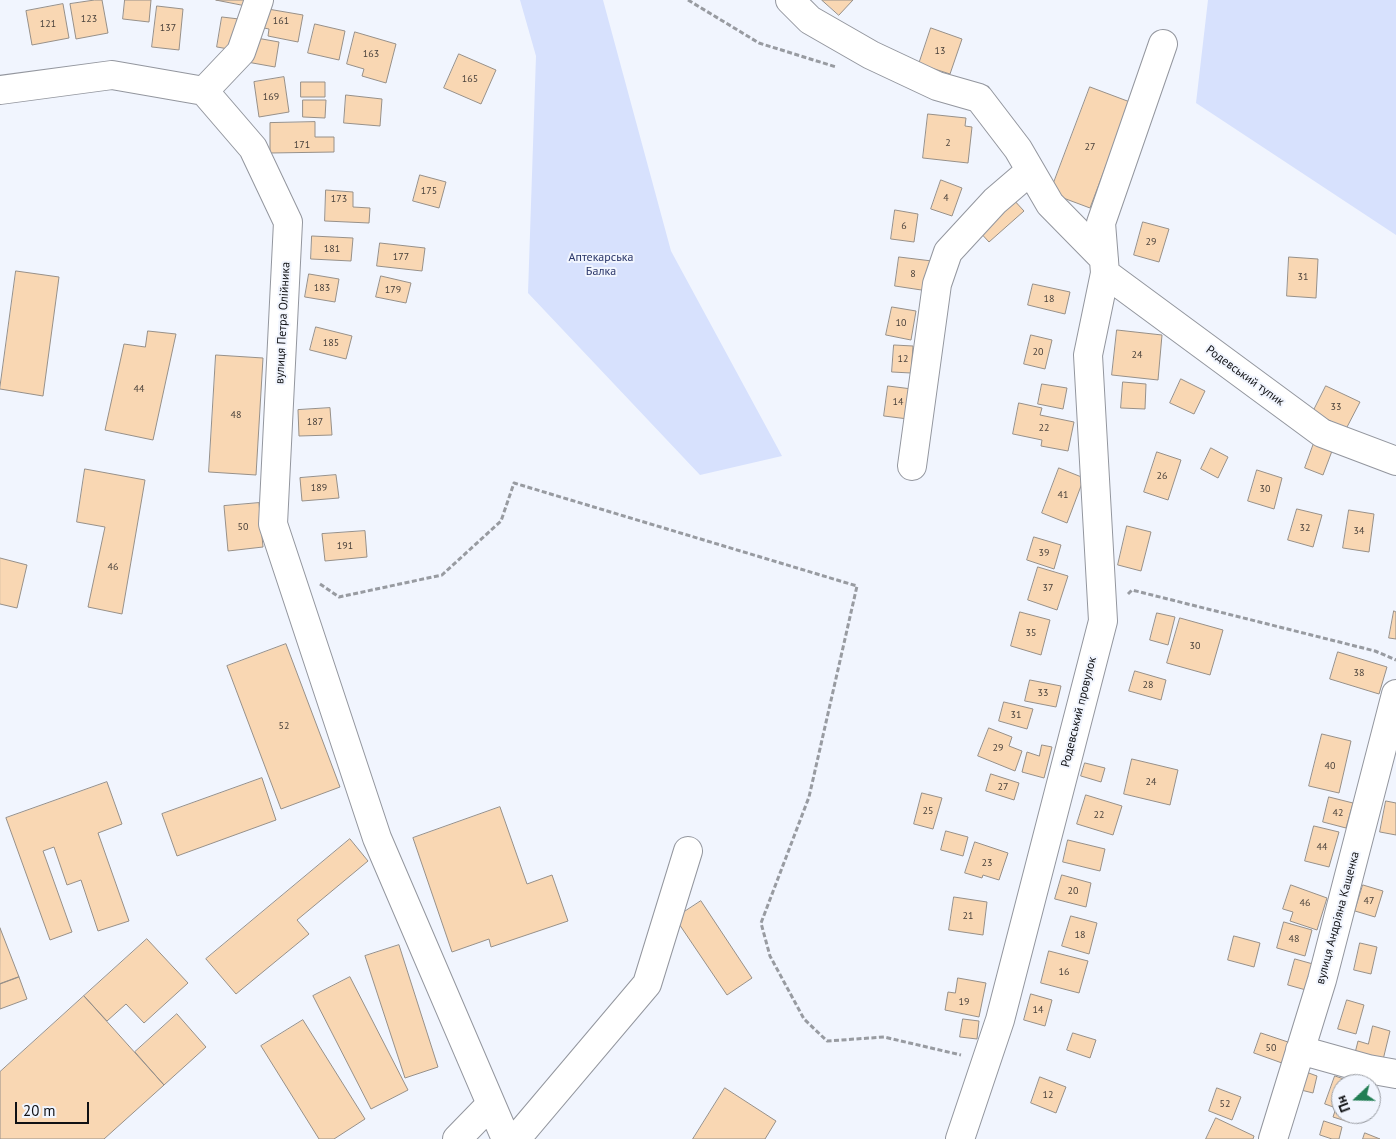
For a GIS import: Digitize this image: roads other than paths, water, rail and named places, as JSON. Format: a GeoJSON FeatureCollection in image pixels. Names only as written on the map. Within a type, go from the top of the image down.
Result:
{"type":"FeatureCollection","features":[{"type":"Feature","properties":{"kind":"street"},"geometry":{"type":"LineString","coordinates":[[0,90],[112,75],[204,91],[241,52],[258,0]]}},
{"type":"Feature","properties":{"kind":"street","name":"Родевський тупик"},"geometry":{"type":"LineString","coordinates":[[790,0],[810,20],[871,55],[937,86],[979,98],[1018,149],[1050,204],[1104,266],[1322,433],[1396,461]]}},
{"type":"Feature","properties":{"kind":"street","name":"Родевський провулок"},"geometry":{"type":"LineString","coordinates":[[960,1139],[1000,1020],[1103,621],[1088,354],[1104,266],[1101,223],[1163,44]]}},
{"type":"Feature","properties":{"kind":"street","name":"вулиця Петра Олійника"},"geometry":{"type":"LineString","coordinates":[[204,91],[253,148],[288,222],[274,524],[303,579],[377,838],[506,1139]]}},
{"type":"Feature","properties":{"kind":"street"},"geometry":{"type":"LineString","coordinates":[[912,466],[937,284],[948,252],[995,200],[1030,170]]}},
{"type":"Feature","properties":{"kind":"street","name":"вулиця Андріяна Кащенка"},"geometry":{"type":"LineString","coordinates":[[1273,1139],[1322,980],[1396,694]]}},
{"type":"Feature","properties":{"kind":"street"},"geometry":{"type":"LineString","coordinates":[[516,1139],[647,984],[688,851]]}},
{"type":"Feature","properties":{"kind":"street"},"geometry":{"type":"LineString","coordinates":[[1300,1050],[1368,1069],[1396,1074]]}},
{"type":"Feature","properties":{"kind":"street"},"geometry":{"type":"LineString","coordinates":[[457,1139],[491,1104]]}},
{"type":"Feature","properties":{"kind":"park label","name":"Аптекарська Балка"},"geometry":{"type":"Point","coordinates":[601,265]}}]}
